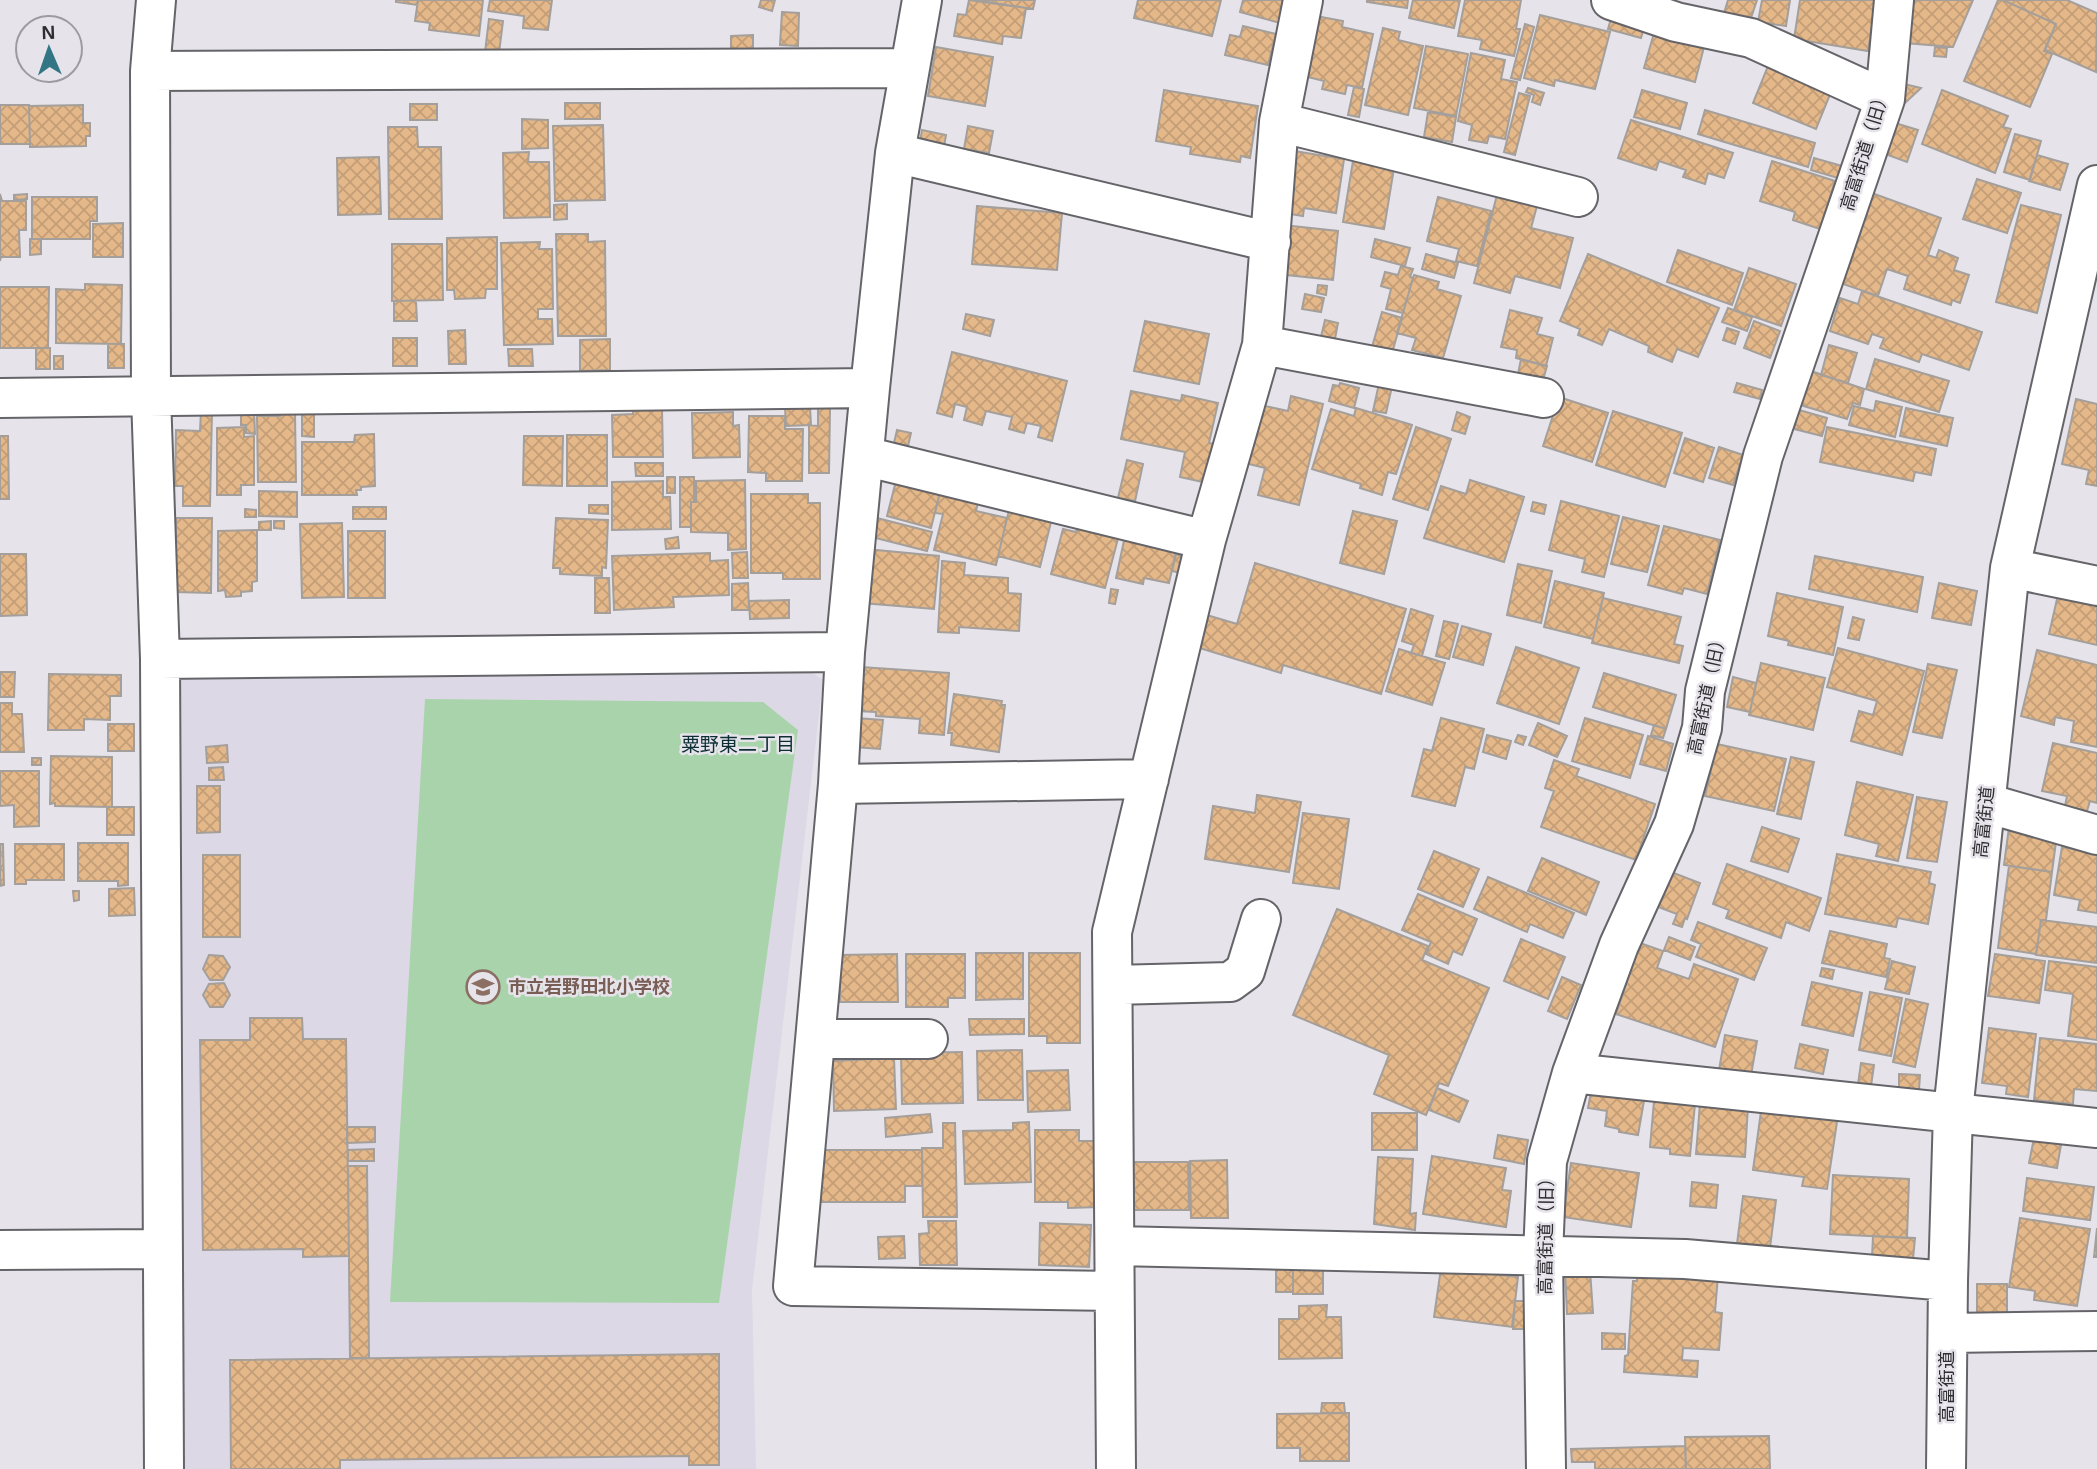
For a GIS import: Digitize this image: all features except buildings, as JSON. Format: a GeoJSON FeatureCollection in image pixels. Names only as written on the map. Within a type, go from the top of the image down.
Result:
{"type":"FeatureCollection","features":[{"type":"Feature","properties":{"kind":"street"},"geometry":{"type":"LineString","coordinates":[[156,0],[150,71],[151,396],[160,659],[164,1469]]}},
{"type":"Feature","properties":{"kind":"street"},"geometry":{"type":"LineString","coordinates":[[922,0],[895,153],[870,388],[845,652],[838,784],[793,1286],[1114,1291]]}},
{"type":"Feature","properties":{"kind":"street"},"geometry":{"type":"LineString","coordinates":[[1116,1469],[1112,932],[1206,540],[1262,345],[1279,122],[1303,0]]}},
{"type":"Feature","properties":{"kind":"street"},"geometry":{"type":"LineString","coordinates":[[1611,0],[1679,11],[1751,38],[1885,99]]}},
{"type":"Feature","properties":{"kind":"street","name":"高富街道（旧）"},"geometry":{"type":"LineString","coordinates":[[1546,1469],[1543,1255],[1547,1161],[1572,1073],[1619,945],[1674,824],[1702,728],[1705,691],[1763,456],[1885,99],[1894,0]]}},
{"type":"Feature","properties":{"kind":"street"},"geometry":{"type":"LineString","coordinates":[[150,71],[909,68]]}},
{"type":"Feature","properties":{"kind":"street"},"geometry":{"type":"LineString","coordinates":[[1279,122],[1578,197]]}},
{"type":"Feature","properties":{"kind":"street"},"geometry":{"type":"LineString","coordinates":[[895,153],[1271,242]]}},
{"type":"Feature","properties":{"kind":"street","name":"高富街道"},"geometry":{"type":"LineString","coordinates":[[1947,1469],[1948,1281],[1953,1112],[2010,568],[2092,228],[2097,185]]}},
{"type":"Feature","properties":{"kind":"street"},"geometry":{"type":"LineString","coordinates":[[1262,345],[1544,398]]}},
{"type":"Feature","properties":{"kind":"street"},"geometry":{"type":"LineString","coordinates":[[0,398],[870,388]]}},
{"type":"Feature","properties":{"kind":"street"},"geometry":{"type":"LineString","coordinates":[[864,456],[1206,540]]}},
{"type":"Feature","properties":{"kind":"street"},"geometry":{"type":"LineString","coordinates":[[2010,568],[2097,586]]}},
{"type":"Feature","properties":{"kind":"street"},"geometry":{"type":"LineString","coordinates":[[160,659],[845,652]]}},
{"type":"Feature","properties":{"kind":"street"},"geometry":{"type":"LineString","coordinates":[[838,784],[1149,779]]}},
{"type":"Feature","properties":{"kind":"street"},"geometry":{"type":"LineString","coordinates":[[1986,803],[2097,835]]}},
{"type":"Feature","properties":{"kind":"street"},"geometry":{"type":"LineString","coordinates":[[1113,985],[1230,982],[1245,971],[1261,919]]}},
{"type":"Feature","properties":{"kind":"street"},"geometry":{"type":"LineString","coordinates":[[816,1039],[928,1039]]}},
{"type":"Feature","properties":{"kind":"street"},"geometry":{"type":"LineString","coordinates":[[1572,1073],[2097,1128]]}},
{"type":"Feature","properties":{"kind":"street"},"geometry":{"type":"LineString","coordinates":[[1116,1246],[1685,1259],[1948,1281]]}},
{"type":"Feature","properties":{"kind":"street"},"geometry":{"type":"LineString","coordinates":[[0,1250],[161,1249]]}},
{"type":"Feature","properties":{"kind":"street"},"geometry":{"type":"LineString","coordinates":[[1948,1333],[2097,1332]]}},
{"type":"Feature","properties":{"kind":"shaded area","name":"市立岩野田北小学校"},"geometry":{"type":"Polygon","coordinates":[[[801,665],[823,680],[752,1290],[756,1469],[183,1469],[175,684],[197,670],[801,665]]]}},
{"type":"Feature","properties":{"kind":"green space"},"geometry":{"type":"Polygon","coordinates":[[[425,699],[763,702],[798,730],[719,1303],[390,1302],[425,699]]]}},
{"type":"Feature","properties":{"kind":"place","name":"市立岩野田北小学校"},"geometry":{"type":"Point","coordinates":[483,987]}},
{"type":"Feature","properties":{"kind":"district","name":"粟野東二丁目"},"geometry":{"type":"Point","coordinates":[738,744]}}]}
